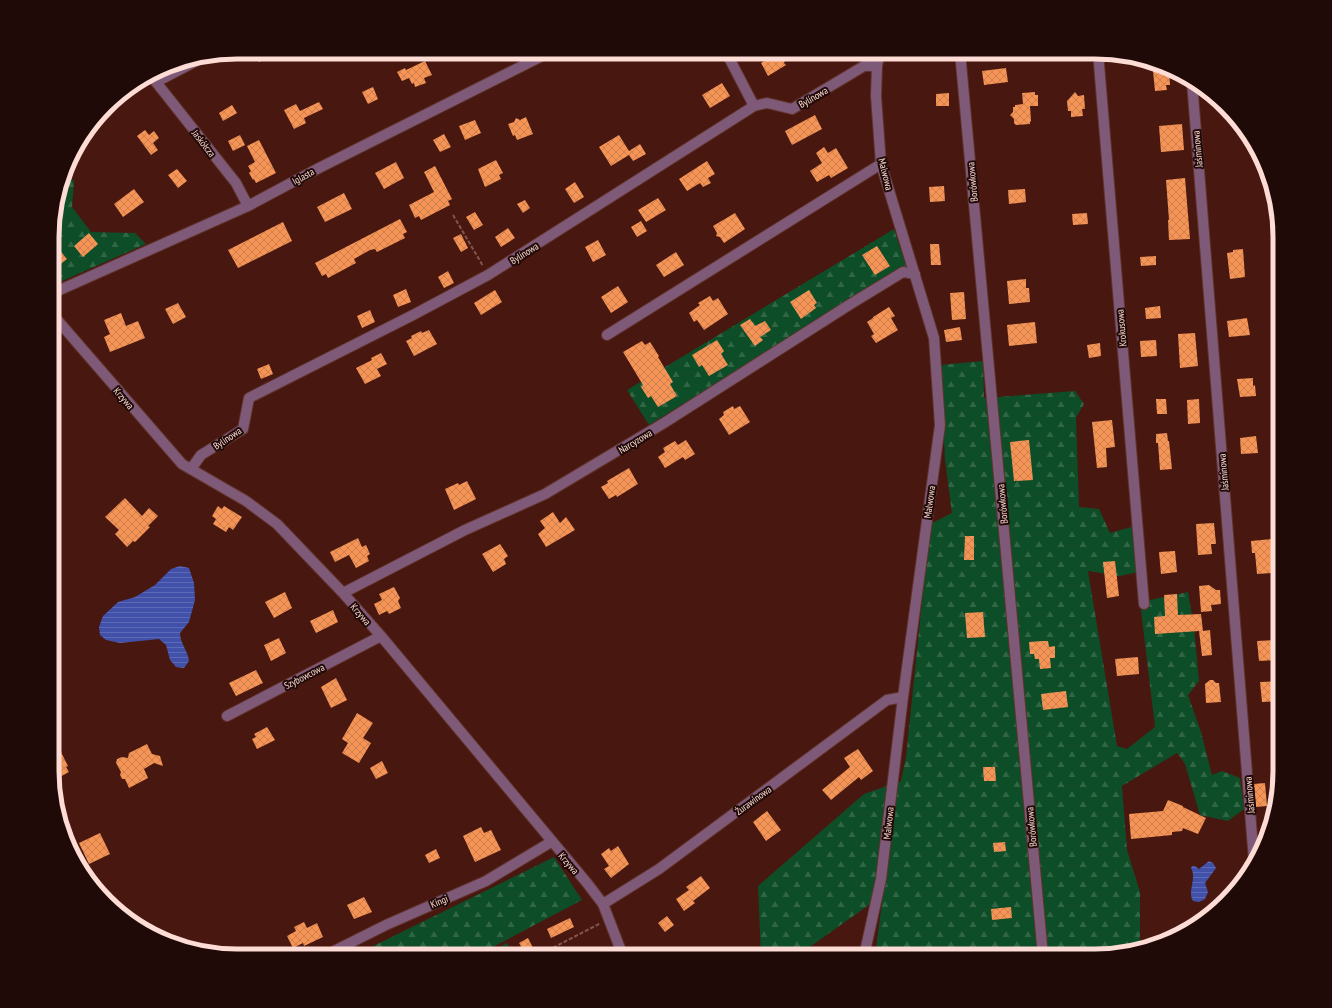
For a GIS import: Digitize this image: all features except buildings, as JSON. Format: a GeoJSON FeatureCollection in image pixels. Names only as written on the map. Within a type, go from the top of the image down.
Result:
{"type":"FeatureCollection","features":[{"type":"Feature","properties":{"kind":"street","name":"Iglasta"},"geometry":{"type":"LineString","coordinates":[[59,290],[248,206],[530,59]]}},
{"type":"Feature","properties":{"kind":"street"},"geometry":{"type":"LineString","coordinates":[[730,59],[754,106]]}},
{"type":"Feature","properties":{"kind":"street","name":"Malwowa"},"geometry":{"type":"LineString","coordinates":[[866,949],[881,879],[903,697],[940,425],[934,338],[881,164],[876,96],[878,59]]}},
{"type":"Feature","properties":{"kind":"street","name":"Borówkowa"},"geometry":{"type":"LineString","coordinates":[[961,59],[1042,949]]}},
{"type":"Feature","properties":{"kind":"street","name":"Krokusowa"},"geometry":{"type":"LineString","coordinates":[[1099,59],[1144,604]]}},
{"type":"Feature","properties":{"kind":"street","name":"Bylinowa"},"geometry":{"type":"LineString","coordinates":[[192,469],[201,455],[244,429],[250,398],[488,275],[754,106],[767,103],[792,109],[864,66],[877,66]]}},
{"type":"Feature","properties":{"kind":"street","name":"Jaskółcza"},"geometry":{"type":"LineString","coordinates":[[154,79],[236,182],[248,206]]}},
{"type":"Feature","properties":{"kind":"street","name":"Jaśminowa"},"geometry":{"type":"LineString","coordinates":[[1192,88],[1253,853]]}},
{"type":"Feature","properties":{"kind":"street"},"geometry":{"type":"LineString","coordinates":[[607,335],[881,164]]}},
{"type":"Feature","properties":{"kind":"street","name":"Narcyzowa"},"geometry":{"type":"LineString","coordinates":[[343,593],[465,530],[545,494],[664,423],[903,272],[915,274]]}},
{"type":"Feature","properties":{"kind":"street","name":"Krzywa"},"geometry":{"type":"LineString","coordinates":[[59,322],[182,464],[246,501],[277,524],[343,593],[381,636],[603,904],[620,949]]}},
{"type":"Feature","properties":{"kind":"street","name":"Szybowcowa"},"geometry":{"type":"LineString","coordinates":[[227,716],[381,636]]}},
{"type":"Feature","properties":{"kind":"street","name":"Żurawinowa"},"geometry":{"type":"LineString","coordinates":[[603,904],[665,864],[887,700],[903,697]]}},
{"type":"Feature","properties":{"kind":"street","name":"Kingi"},"geometry":{"type":"LineString","coordinates":[[338,949],[386,925],[486,881],[551,842]]}},
{"type":"Feature","properties":{"kind":"path"},"geometry":{"type":"LineString","coordinates":[[453,215],[488,275]]}},
{"type":"Feature","properties":{"kind":"path"},"geometry":{"type":"LineString","coordinates":[[551,949],[609,919]]}},
{"type":"Feature","properties":{"kind":"green space"},"geometry":{"type":"Polygon","coordinates":[[[70,176],[74,182],[72,207],[91,232],[135,233],[146,244],[59,282],[59,225],[62,202],[70,176]]]}},
{"type":"Feature","properties":{"kind":"green space"},"geometry":{"type":"Polygon","coordinates":[[[894,229],[906,266],[649,425],[627,390],[894,229]]]}},
{"type":"Feature","properties":{"kind":"green space"},"geometry":{"type":"Polygon","coordinates":[[[983,361],[984,398],[1075,391],[1084,404],[1076,417],[1079,507],[1099,509],[1110,533],[1135,526],[1143,571],[1120,576],[1088,571],[1117,746],[1127,749],[1155,727],[1140,602],[1188,592],[1194,627],[1199,681],[1188,695],[1201,732],[1212,775],[1222,771],[1240,778],[1244,809],[1228,821],[1200,815],[1185,764],[1177,753],[1122,786],[1127,850],[1140,892],[1140,943],[1107,949],[876,949],[883,895],[807,949],[761,949],[758,886],[864,794],[901,781],[906,757],[930,524],[952,513],[945,460],[940,365],[983,361]]]}},
{"type":"Feature","properties":{"kind":"green space"},"geometry":{"type":"Polygon","coordinates":[[[554,857],[582,900],[489,949],[367,949],[554,857]]]}},
{"type":"Feature","properties":{"kind":"green space"},"geometry":{"type":"Polygon","coordinates":[[[507,943],[510,949],[496,949],[507,943]]]}},
{"type":"Feature","properties":{"kind":"water"},"geometry":{"type":"Polygon","coordinates":[[[180,566],[189,568],[194,583],[195,600],[189,622],[180,633],[189,661],[184,668],[176,667],[170,660],[166,645],[159,639],[120,643],[106,640],[100,635],[99,627],[103,616],[118,602],[135,597],[155,585],[171,569],[180,566]]]}},
{"type":"Feature","properties":{"kind":"water"},"geometry":{"type":"Polygon","coordinates":[[[1209,861],[1213,863],[1216,868],[1205,883],[1208,892],[1205,899],[1199,902],[1193,901],[1191,893],[1193,872],[1191,868],[1192,866],[1195,866],[1199,869],[1209,861]]]}}]}
